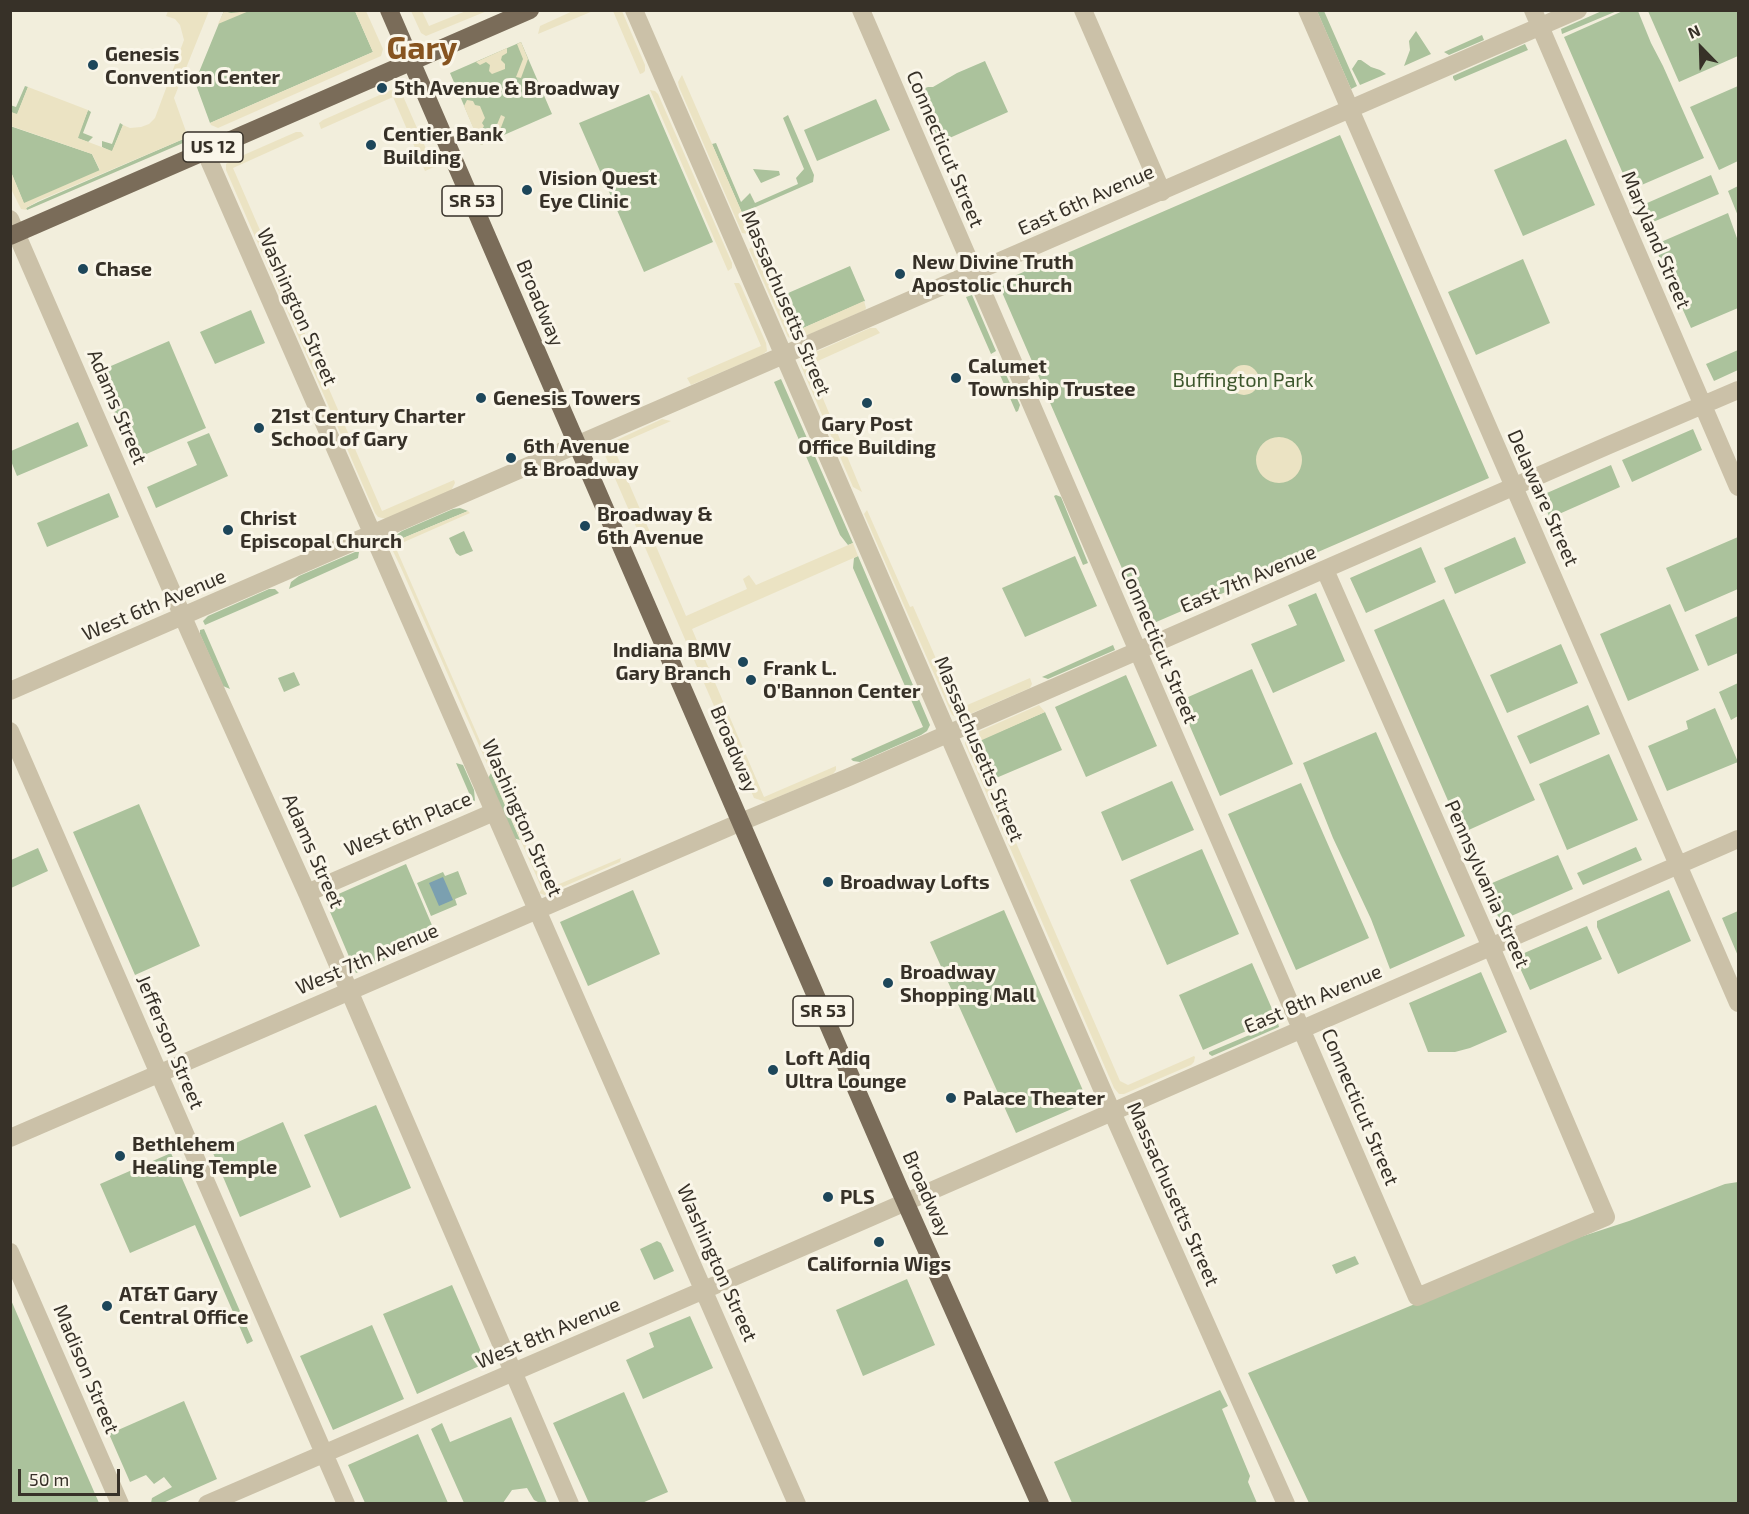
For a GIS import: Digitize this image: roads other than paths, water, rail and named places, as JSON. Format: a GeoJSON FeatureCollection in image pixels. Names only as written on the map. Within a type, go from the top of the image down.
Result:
{"type":"FeatureCollection","features":[{"type":"Feature","properties":{"kind":"main road","name":"Broadway"},"geometry":{"type":"LineString","coordinates":[[389,10],[905,1201],[1040,1503]]}},
{"type":"Feature","properties":{"kind":"main road","name":"US 12"},"geometry":{"type":"LineString","coordinates":[[12,230],[205,151],[530,10]]}},
{"type":"Feature","properties":{"kind":"street","name":"Massachusetts Street"},"geometry":{"type":"LineString","coordinates":[[634,10],[1112,1112],[1246,1418],[1286,1503]]}},
{"type":"Feature","properties":{"kind":"street","name":"Connecticut Street"},"geometry":{"type":"LineString","coordinates":[[861,10],[1417,1297]]}},
{"type":"Feature","properties":{"kind":"street"},"geometry":{"type":"LineString","coordinates":[[1083,10],[1162,192]]}},
{"type":"Feature","properties":{"kind":"street","name":"Delaware Street"},"geometry":{"type":"LineString","coordinates":[[1306,10],[1738,1004]]}},
{"type":"Feature","properties":{"kind":"street","name":"East 6th Avenue"},"geometry":{"type":"LineString","coordinates":[[578,444],[1349,110],[1537,19],[1578,10]]}},
{"type":"Feature","properties":{"kind":"street","name":"Maryland Street"},"geometry":{"type":"LineString","coordinates":[[1537,19],[1738,487]]}},
{"type":"Feature","properties":{"kind":"street","name":"Washington Street"},"geometry":{"type":"LineString","coordinates":[[205,151],[798,1503]]}},
{"type":"Feature","properties":{"kind":"street","name":"Adams Street"},"geometry":{"type":"LineString","coordinates":[[12,230],[307,892],[570,1503]]}},
{"type":"Feature","properties":{"kind":"street","name":"East 7th Avenue"},"geometry":{"type":"LineString","coordinates":[[741,822],[1738,390]]}},
{"type":"Feature","properties":{"kind":"street","name":"West 6th Avenue"},"geometry":{"type":"LineString","coordinates":[[10,691],[578,444]]}},
{"type":"Feature","properties":{"kind":"street","name":"Pennsylvania Street"},"geometry":{"type":"LineString","coordinates":[[1325,570],[1491,947],[1606,1218],[1417,1297]]}},
{"type":"Feature","properties":{"kind":"street","name":"Jefferson Street"},"geometry":{"type":"LineString","coordinates":[[10,731],[346,1503]]}},
{"type":"Feature","properties":{"kind":"street","name":"West 6th Place"},"geometry":{"type":"LineString","coordinates":[[307,892],[494,812]]}},
{"type":"Feature","properties":{"kind":"street","name":"West 7th Avenue"},"geometry":{"type":"LineString","coordinates":[[10,1138],[741,822]]}},
{"type":"Feature","properties":{"kind":"street","name":"East 8th Avenue"},"geometry":{"type":"LineString","coordinates":[[905,1201],[1738,839]]}},
{"type":"Feature","properties":{"kind":"street","name":"West 8th Avenue"},"geometry":{"type":"LineString","coordinates":[[207,1503],[704,1290],[905,1201]]}},
{"type":"Feature","properties":{"kind":"street","name":"Madison Street"},"geometry":{"type":"LineString","coordinates":[[10,1252],[120,1503]]}},
{"type":"Feature","properties":{"kind":"water"},"geometry":{"type":"Polygon","coordinates":[[[443,877],[453,900],[439,906],[429,883],[443,877]]]}},
{"type":"Feature","properties":{"kind":"place","name":"Genesis Convention Center"},"geometry":{"type":"Point","coordinates":[93,65]}},
{"type":"Feature","properties":{"kind":"place","name":"5th Avenue & Broadway"},"geometry":{"type":"Point","coordinates":[382,88]}},
{"type":"Feature","properties":{"kind":"place","name":"Centier Bank Building"},"geometry":{"type":"Point","coordinates":[371,145]}},
{"type":"Feature","properties":{"kind":"place","name":"Vision Quest Eye Clinic"},"geometry":{"type":"Point","coordinates":[527,190]}},
{"type":"Feature","properties":{"kind":"place","name":"Chase"},"geometry":{"type":"Point","coordinates":[83,269]}},
{"type":"Feature","properties":{"kind":"place","name":"New Divine Truth Apostolic Church"},"geometry":{"type":"Point","coordinates":[900,274]}},
{"type":"Feature","properties":{"kind":"place","name":"Calumet Township Trustee"},"geometry":{"type":"Point","coordinates":[956,378]}},
{"type":"Feature","properties":{"kind":"place","name":"Genesis Towers"},"geometry":{"type":"Point","coordinates":[481,398]}},
{"type":"Feature","properties":{"kind":"place","name":"Gary Post Office Building"},"geometry":{"type":"Point","coordinates":[867,403]}},
{"type":"Feature","properties":{"kind":"place","name":"21st Century Charter School of Gary"},"geometry":{"type":"Point","coordinates":[259,428]}},
{"type":"Feature","properties":{"kind":"place","name":"6th Avenue & Broadway"},"geometry":{"type":"Point","coordinates":[511,458]}},
{"type":"Feature","properties":{"kind":"place","name":"Broadway & 6th Avenue"},"geometry":{"type":"Point","coordinates":[585,526]}},
{"type":"Feature","properties":{"kind":"place","name":"Christ Episcopal Church"},"geometry":{"type":"Point","coordinates":[228,530]}},
{"type":"Feature","properties":{"kind":"place","name":"Indiana BMV Gary Branch"},"geometry":{"type":"Point","coordinates":[743,662]}},
{"type":"Feature","properties":{"kind":"place","name":"Frank L. O'Bannon Center"},"geometry":{"type":"Point","coordinates":[751,680]}},
{"type":"Feature","properties":{"kind":"place","name":"Broadway Lofts"},"geometry":{"type":"Point","coordinates":[828,882]}},
{"type":"Feature","properties":{"kind":"place","name":"Broadway Shopping Mall"},"geometry":{"type":"Point","coordinates":[888,983]}},
{"type":"Feature","properties":{"kind":"place","name":"Loft Adiq Ultra Lounge"},"geometry":{"type":"Point","coordinates":[773,1070]}},
{"type":"Feature","properties":{"kind":"place","name":"Palace Theater"},"geometry":{"type":"Point","coordinates":[951,1098]}},
{"type":"Feature","properties":{"kind":"place","name":"Bethlehem Healing Temple"},"geometry":{"type":"Point","coordinates":[120,1156]}},
{"type":"Feature","properties":{"kind":"place","name":"PLS"},"geometry":{"type":"Point","coordinates":[828,1197]}},
{"type":"Feature","properties":{"kind":"place","name":"California Wigs"},"geometry":{"type":"Point","coordinates":[879,1242]}},
{"type":"Feature","properties":{"kind":"place","name":"AT&T Gary Central Office"},"geometry":{"type":"Point","coordinates":[107,1306]}},
{"type":"Feature","properties":{"kind":"district","name":"Gary"},"geometry":{"type":"Point","coordinates":[422,48]}},
{"type":"Feature","properties":{"kind":"park label","name":"Buffington Park"},"geometry":{"type":"Point","coordinates":[1243,380]}}]}
